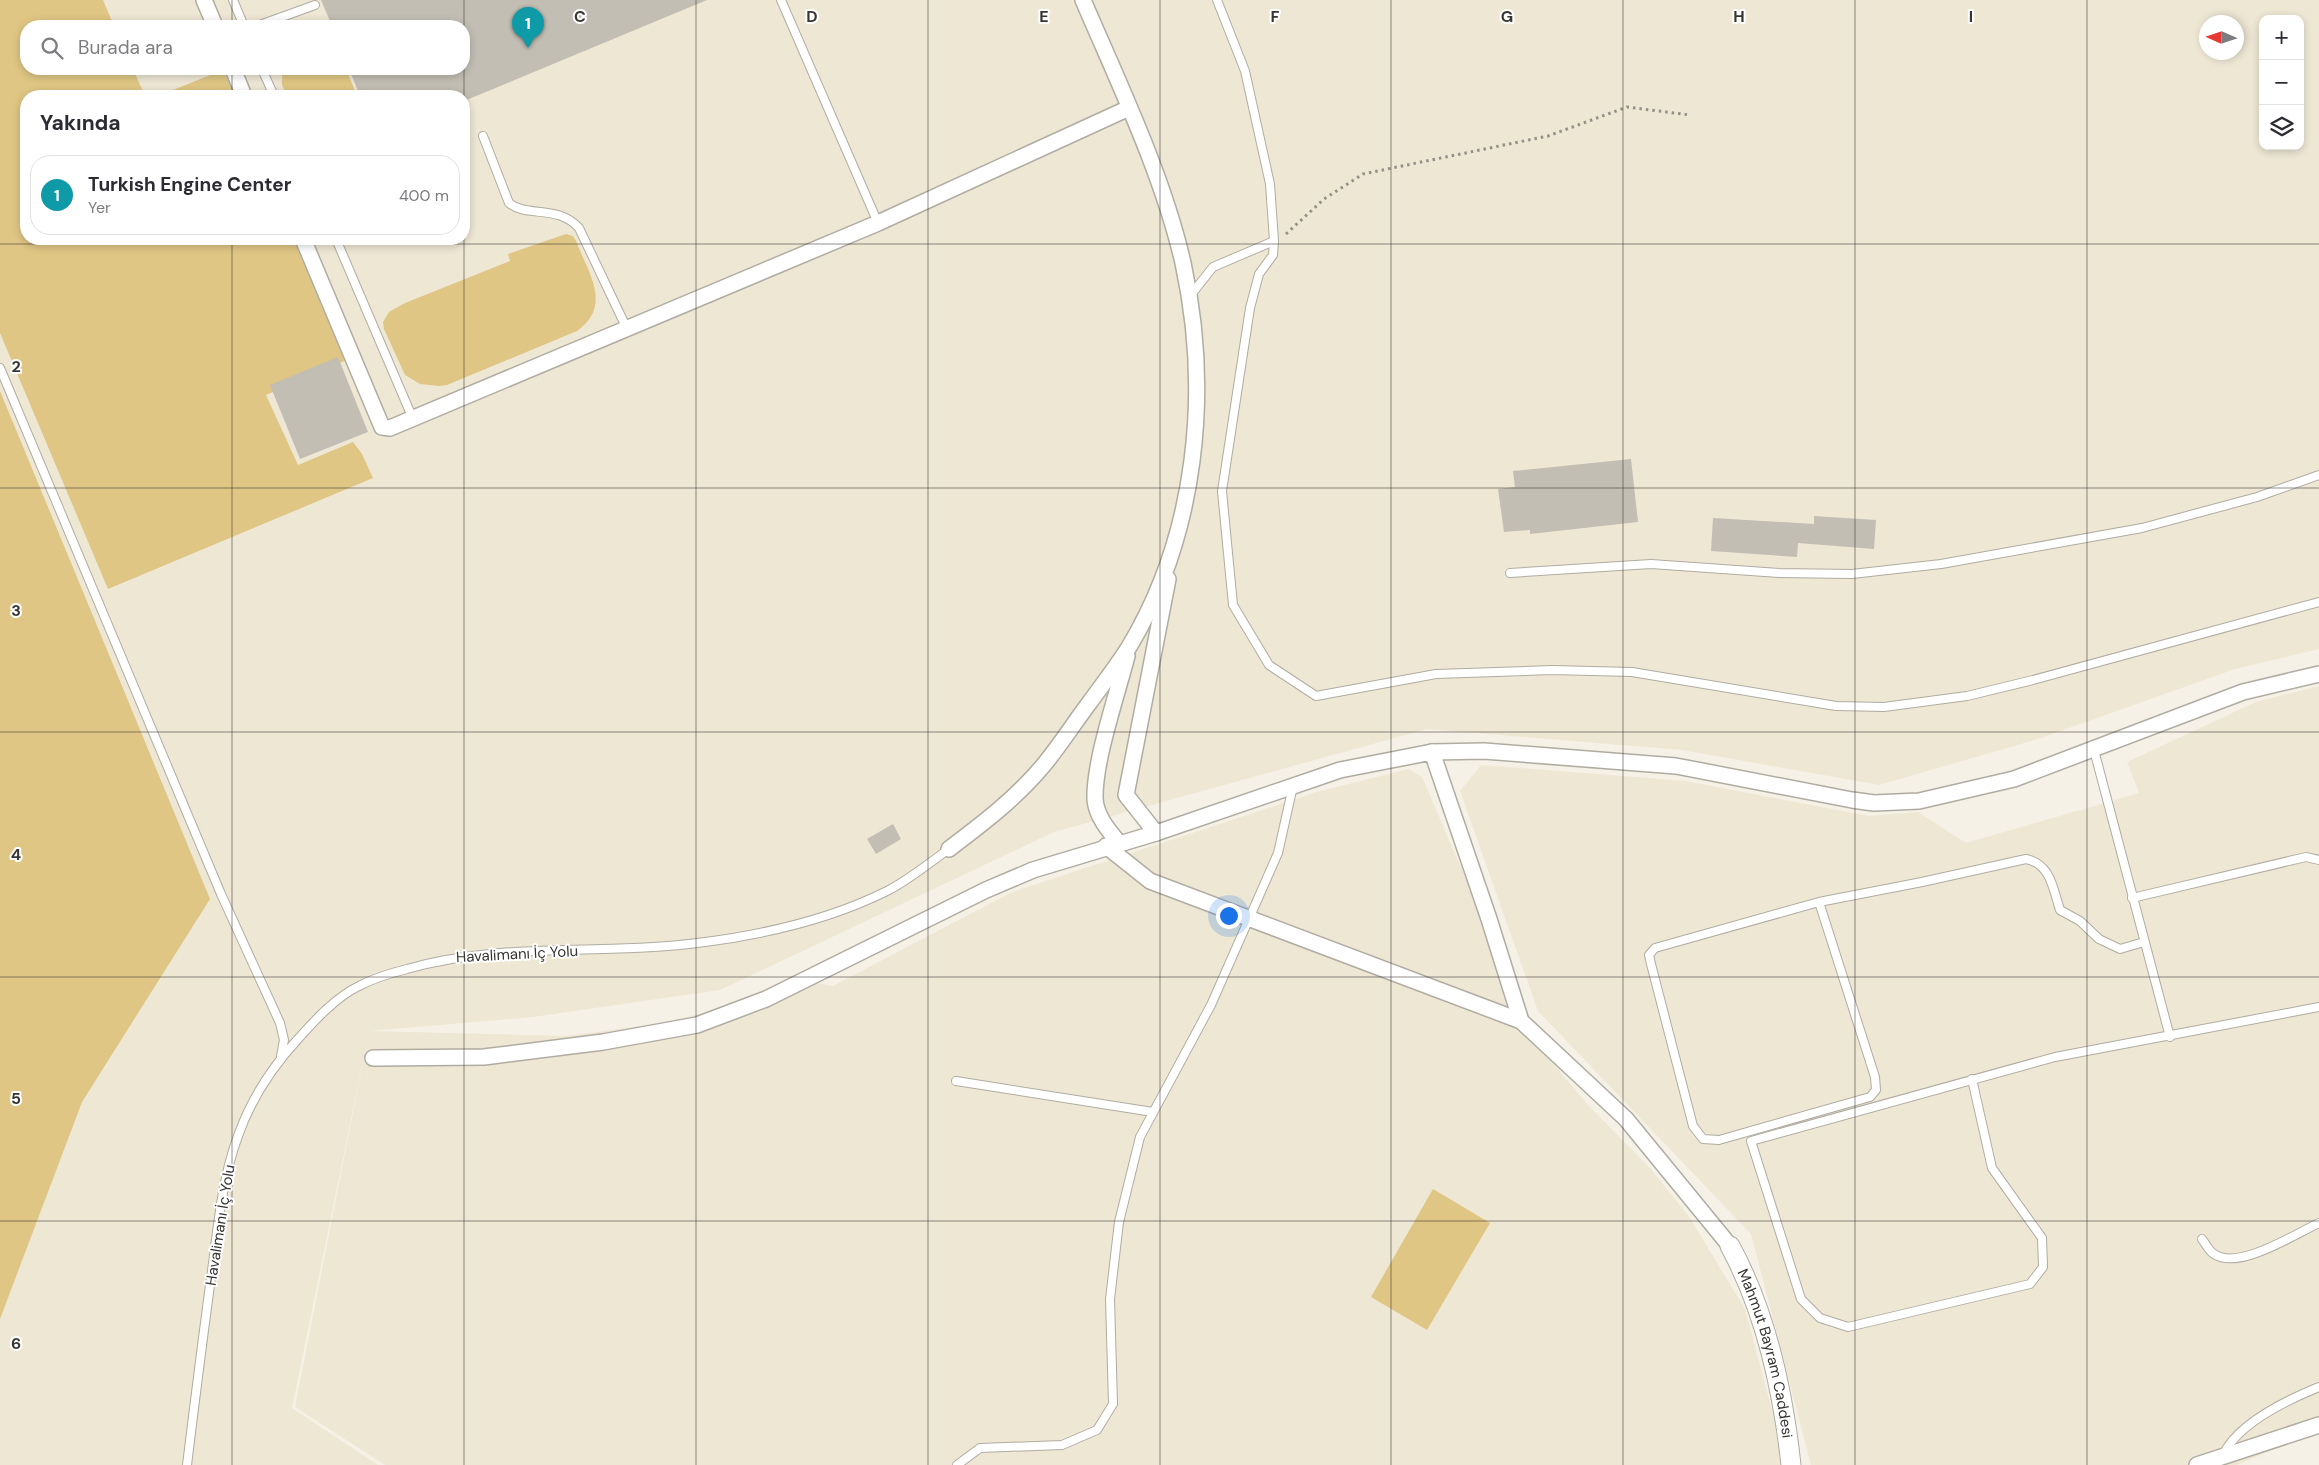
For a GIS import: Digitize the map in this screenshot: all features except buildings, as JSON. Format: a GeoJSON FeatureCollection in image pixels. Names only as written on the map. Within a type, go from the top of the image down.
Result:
{"type":"FeatureCollection","features":[{"type":"Feature","properties":{"kind":"street"},"geometry":{"type":"LineString","coordinates":[[204,0],[212,20]]}},
{"type":"Feature","properties":{"kind":"street"},"geometry":{"type":"LineString","coordinates":[[1083,0],[1129,108],[1170,215],[1189,298],[1196,372],[1195,432],[1187,493],[1173,548],[1126,795],[1156,833]]}},
{"type":"Feature","properties":{"kind":"street"},"geometry":{"type":"LineString","coordinates":[[235,75],[242,90]]}},
{"type":"Feature","properties":{"kind":"street"},"geometry":{"type":"LineString","coordinates":[[306,245],[382,427],[390,428],[878,223],[1129,108]]}},
{"type":"Feature","properties":{"kind":"street"},"geometry":{"type":"LineString","coordinates":[[949,849],[1011,800],[1042,767],[1129,647],[1151,603],[1173,548]]}},
{"type":"Feature","properties":{"kind":"street"},"geometry":{"type":"LineString","coordinates":[[1129,647],[1099,764],[1095,801],[1112,845],[1150,881],[1217,908],[1249,917],[1427,987],[1521,1021],[1626,1119],[1730,1246]]}},
{"type":"Feature","properties":{"kind":"street"},"geometry":{"type":"LineString","coordinates":[[373,1058],[484,1057],[603,1042],[697,1025],[766,999],[986,890],[1033,870],[1156,833],[1340,770],[1432,752],[1484,751],[1676,766],[1874,803],[1918,801],[2014,780],[2243,692],[2319,674]]}},
{"type":"Feature","properties":{"kind":"street"},"geometry":{"type":"LineString","coordinates":[[1432,752],[1489,918],[1521,1021]]}},
{"type":"Feature","properties":{"kind":"street","name":"Mahmut Bayram Caddesi"},"geometry":{"type":"LineString","coordinates":[[1730,1246],[1755,1298],[1776,1381],[1791,1465]]}},
{"type":"Feature","properties":{"kind":"street"},"geometry":{"type":"LineString","coordinates":[[2196,1465],[2319,1425]]}},
{"type":"Feature","properties":{"kind":"lane"},"geometry":{"type":"LineString","coordinates":[[233,0],[241,20]]}},
{"type":"Feature","properties":{"kind":"lane"},"geometry":{"type":"LineString","coordinates":[[780,0],[878,223]]}},
{"type":"Feature","properties":{"kind":"lane"},"geometry":{"type":"LineString","coordinates":[[1217,0],[1245,71],[1270,184],[1274,241],[1273,255],[1259,274],[1250,308],[1222,491],[1232,605],[1269,665],[1316,696],[1436,674],[1552,670],[1632,672],[1836,706],[1884,708],[1967,696],[2033,680],[2319,602]]}},
{"type":"Feature","properties":{"kind":"lane"},"geometry":{"type":"LineString","coordinates":[[274,20],[315,5]]}},
{"type":"Feature","properties":{"kind":"lane"},"geometry":{"type":"LineString","coordinates":[[265,75],[271,90]]}},
{"type":"Feature","properties":{"kind":"lane"},"geometry":{"type":"LineString","coordinates":[[483,136],[509,203],[515,208],[557,214],[570,219],[579,228],[627,329]]}},
{"type":"Feature","properties":{"kind":"lane"},"geometry":{"type":"LineString","coordinates":[[1189,298],[1213,267],[1274,241]]}},
{"type":"Feature","properties":{"kind":"lane"},"geometry":{"type":"LineString","coordinates":[[339,245],[413,418]]}},
{"type":"Feature","properties":{"kind":"lane"},"geometry":{"type":"LineString","coordinates":[[0,368],[221,894],[280,1023],[284,1040],[280,1058]]}},
{"type":"Feature","properties":{"kind":"lane"},"geometry":{"type":"LineString","coordinates":[[1510,573],[1651,564],[1778,574],[1852,574],[1941,564],[2142,528],[2257,497],[2319,475]]}},
{"type":"Feature","properties":{"kind":"lane"},"geometry":{"type":"LineString","coordinates":[[2094,750],[2170,1037]]}},
{"type":"Feature","properties":{"kind":"lane"},"geometry":{"type":"LineString","coordinates":[[957,1465],[980,1448],[1062,1445],[1097,1430],[1113,1404],[1110,1299],[1119,1222],[1140,1137],[1211,1005],[1278,853],[1293,786]]}},
{"type":"Feature","properties":{"kind":"lane","name":"Havalimanı İç Yolu"},"geometry":{"type":"LineString","coordinates":[[187,1465],[198,1367],[222,1193],[231,1156],[249,1108],[280,1058],[313,1022],[334,1004],[357,986],[383,976],[449,957],[481,953],[666,946],[701,943],[769,931],[820,917],[888,890],[949,849]]}},
{"type":"Feature","properties":{"kind":"lane"},"geometry":{"type":"LineString","coordinates":[[2132,898],[2306,857],[2319,860]]}},
{"type":"Feature","properties":{"kind":"lane"},"geometry":{"type":"LineString","coordinates":[[1819,902],[1875,1077],[1876,1090],[1870,1097],[1719,1140],[1704,1139],[1693,1126],[1649,955],[1655,948],[1819,902],[2026,859],[2036,861],[2047,870],[2060,910],[2080,921],[2099,939],[2120,949],[2144,942]]}},
{"type":"Feature","properties":{"kind":"lane"},"geometry":{"type":"LineString","coordinates":[[1972,1078],[1992,1168],[2042,1238],[2043,1267],[2030,1284],[1848,1327],[1820,1318],[1801,1299],[1751,1141],[1972,1078],[2056,1057],[2170,1037],[2319,1007]]}},
{"type":"Feature","properties":{"kind":"lane"},"geometry":{"type":"LineString","coordinates":[[956,1082],[1153,1112]]}},
{"type":"Feature","properties":{"kind":"lane"},"geometry":{"type":"LineString","coordinates":[[2202,1239],[2213,1254],[2228,1259],[2244,1258],[2319,1223]]}},
{"type":"Feature","properties":{"kind":"lane"},"geometry":{"type":"LineString","coordinates":[[2223,1455],[2230,1442],[2287,1400],[2319,1387]]}},
{"type":"Feature","properties":{"kind":"path"},"geometry":{"type":"LineString","coordinates":[[1274,241],[1284,235],[1324,199],[1363,174],[1548,136],[1626,107],[1690,115]]}},
{"type":"Feature","properties":{"kind":"shaded area"},"geometry":{"type":"Polygon","coordinates":[[[0,0],[2319,0],[2319,649],[2235,669],[2038,739],[1879,785],[1682,750],[1427,729],[1054,832],[720,990],[533,1017],[370,1031],[566,1036],[657,1024],[738,1005],[791,979],[833,986],[1012,892],[1317,792],[1408,769],[1422,777],[1537,1044],[1587,1104],[1649,1167],[1688,1215],[1745,1309],[1773,1414],[1781,1465],[385,1465],[295,1407],[369,1031],[292,1408],[378,1465],[0,1465],[0,0]]]}},
{"type":"Feature","properties":{"kind":"shaded area"},"geometry":{"type":"Polygon","coordinates":[[[0,0],[103,0],[111,20],[20,20],[20,75],[136,75],[142,90],[20,90],[20,245],[300,245],[349,359],[266,395],[298,465],[353,442],[362,454],[373,478],[108,589],[0,333],[0,0]]]}},
{"type":"Feature","properties":{"kind":"shaded area"},"geometry":{"type":"Polygon","coordinates":[[[210,75],[225,75],[232,90],[173,90],[210,75]]]}},
{"type":"Feature","properties":{"kind":"shaded area"},"geometry":{"type":"Polygon","coordinates":[[[282,75],[348,75],[355,90],[284,90],[282,75]]]}},
{"type":"Feature","properties":{"kind":"shaded area"},"geometry":{"type":"Polygon","coordinates":[[[566,234],[573,236],[576,241],[591,277],[596,300],[594,311],[588,321],[577,331],[447,385],[420,384],[405,375],[384,329],[383,322],[389,312],[405,303],[510,261],[508,254],[566,234]]]}},
{"type":"Feature","properties":{"kind":"shaded area"},"geometry":{"type":"Polygon","coordinates":[[[0,391],[210,899],[82,1102],[0,1319],[0,391]]]}},
{"type":"Feature","properties":{"kind":"shaded area"},"geometry":{"type":"Polygon","coordinates":[[[2319,686],[2319,1430],[2237,1465],[1811,1465],[1751,1234],[1538,1011],[1460,791],[1481,765],[1685,781],[1869,816],[1918,812],[1966,843],[2139,793],[2127,762],[2256,702],[2319,686]]]}},
{"type":"Feature","properties":{"kind":"shaded area"},"geometry":{"type":"Polygon","coordinates":[[[1433,1189],[1490,1223],[1427,1330],[1371,1297],[1433,1189]]]}},
{"type":"Feature","properties":{"kind":"place","name":"Turkish Engine Center"},"geometry":{"type":"Point","coordinates":[528,48]}}]}
